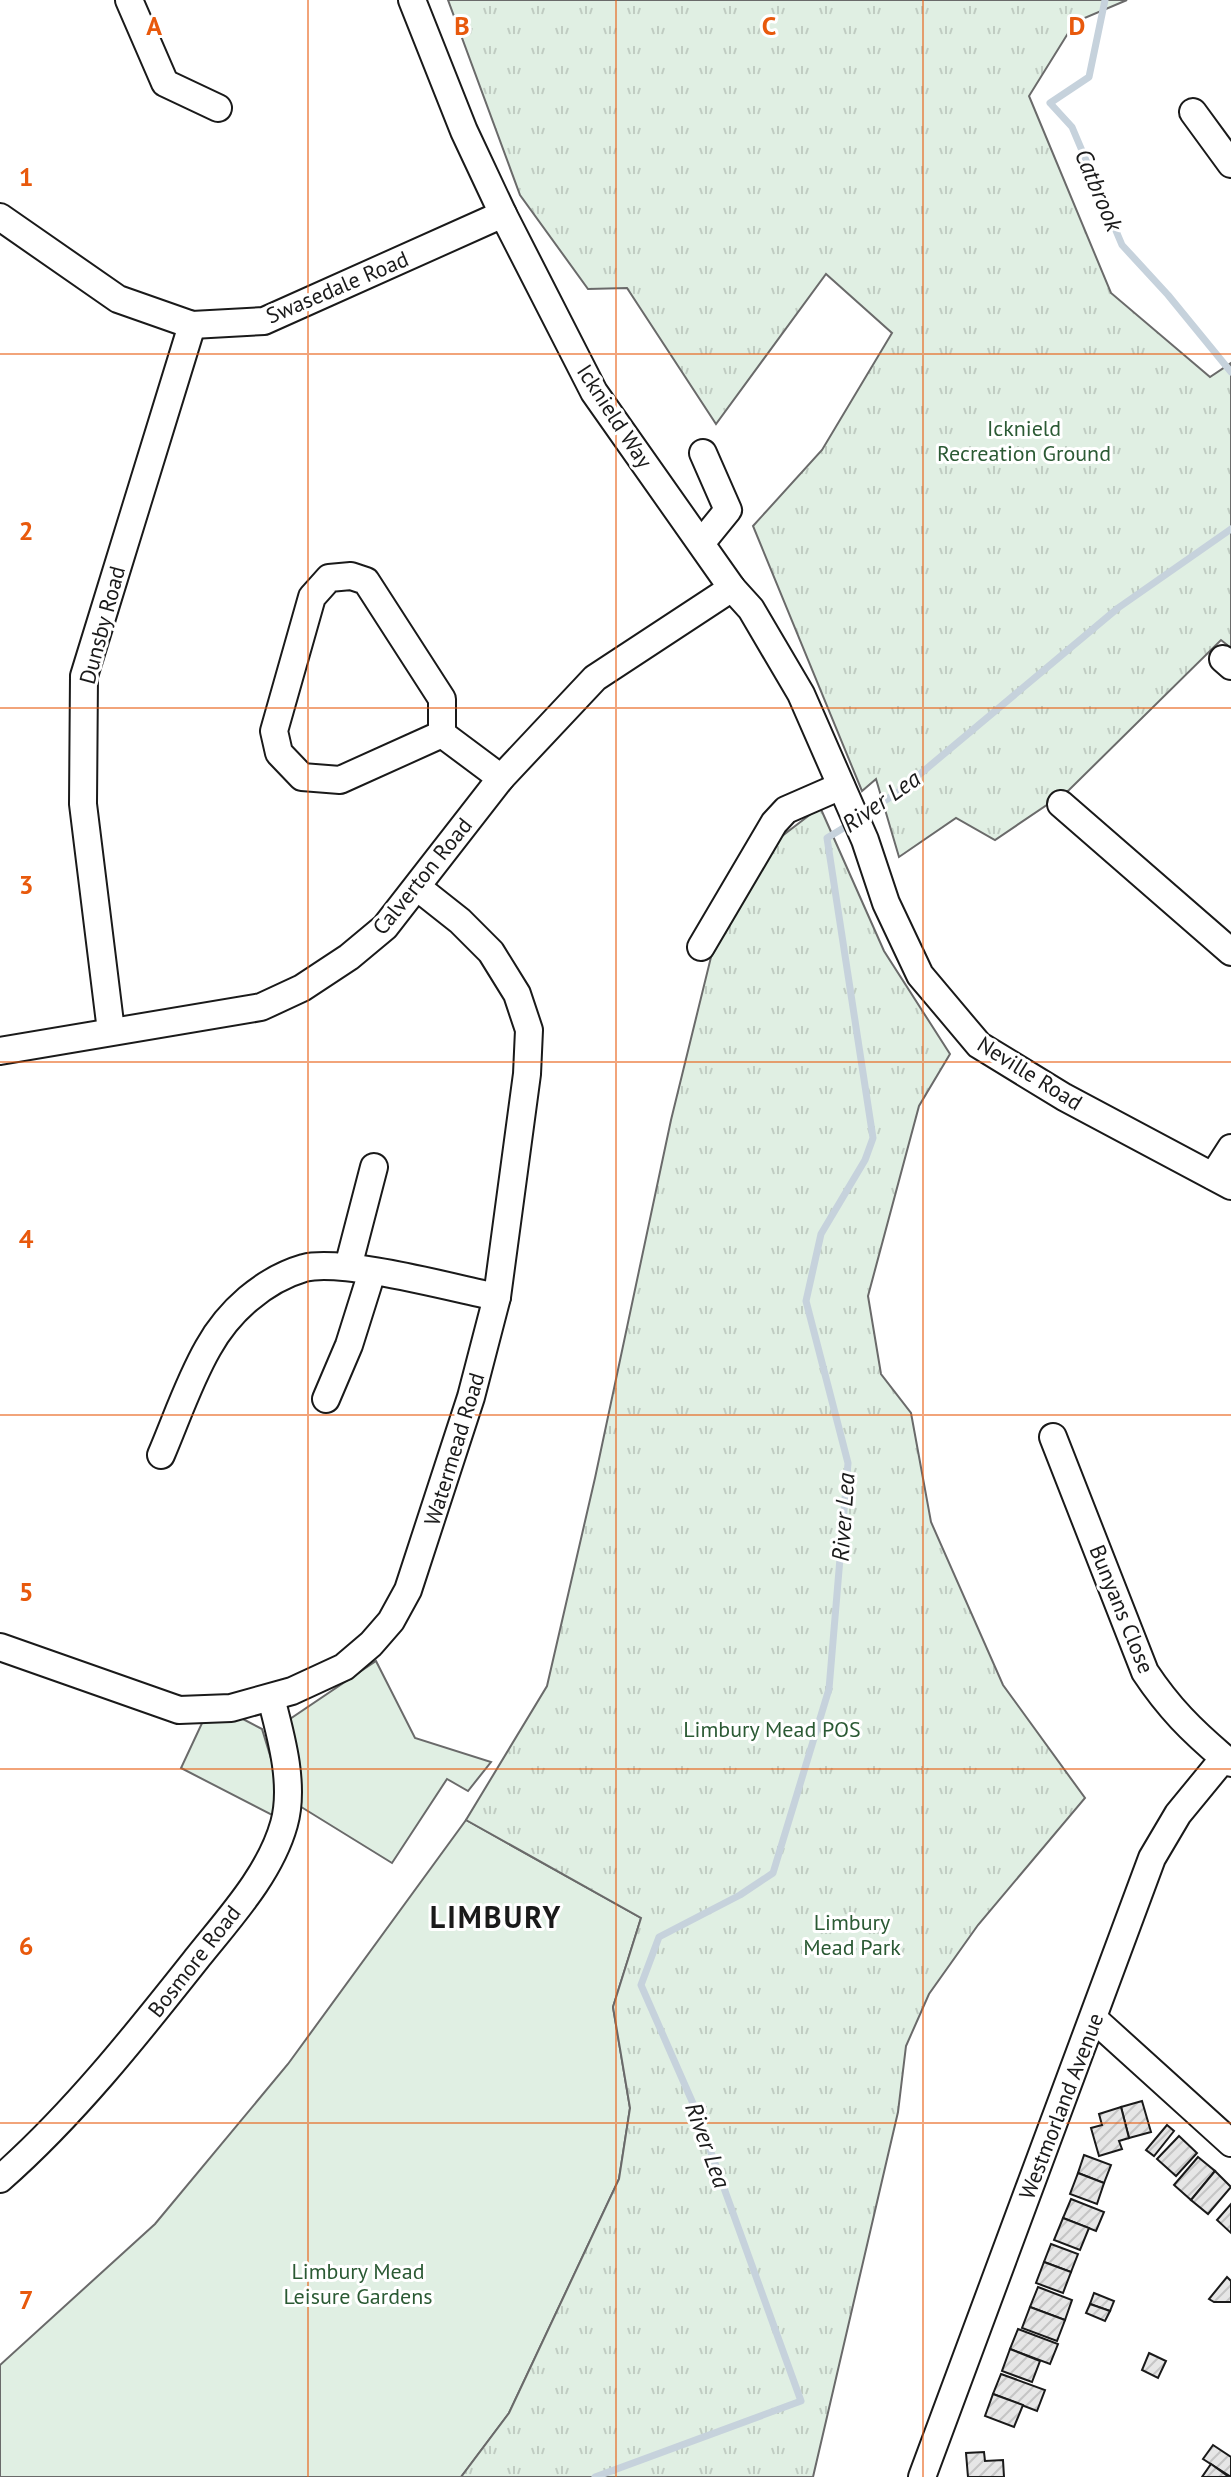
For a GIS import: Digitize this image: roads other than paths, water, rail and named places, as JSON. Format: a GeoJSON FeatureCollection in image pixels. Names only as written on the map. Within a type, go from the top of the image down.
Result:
{"type":"FeatureCollection","features":[{"type":"Feature","properties":{"kind":"street"},"geometry":{"type":"LineString","coordinates":[[129,0],[165,83],[218,108]]}},
{"type":"Feature","properties":{"kind":"street","name":"Icknield Way"},"geometry":{"type":"LineString","coordinates":[[412,0],[464,131],[594,392],[732,588],[751,609],[801,694],[852,812]]}},
{"type":"Feature","properties":{"kind":"street"},"geometry":{"type":"LineString","coordinates":[[1193,112],[1231,164]]}},
{"type":"Feature","properties":{"kind":"street","name":"Swasedale Road"},"geometry":{"type":"LineString","coordinates":[[2,221],[118,299],[192,325],[264,321],[503,214]]}},
{"type":"Feature","properties":{"kind":"street","name":"Dunsby Road"},"geometry":{"type":"LineString","coordinates":[[111,1031],[83,804],[84,676],[192,325]]}},
{"type":"Feature","properties":{"kind":"street"},"geometry":{"type":"LineString","coordinates":[[702,542],[728,510],[703,453]]}},
{"type":"Feature","properties":{"kind":"street"},"geometry":{"type":"LineString","coordinates":[[351,576],[366,581],[442,699],[442,734],[340,780],[302,777],[279,753],[274,731],[312,597],[329,578],[351,576]]}},
{"type":"Feature","properties":{"kind":"street","name":"Calverton Road"},"geometry":{"type":"LineString","coordinates":[[0,1051],[261,1007],[302,988],[349,957],[385,927],[501,778],[595,678],[732,588]]}},
{"type":"Feature","properties":{"kind":"street"},"geometry":{"type":"LineString","coordinates":[[442,734],[501,778]]}},
{"type":"Feature","properties":{"kind":"street"},"geometry":{"type":"LineString","coordinates":[[701,947],[774,823],[786,810],[841,786]]}},
{"type":"Feature","properties":{"kind":"street"},"geometry":{"type":"LineString","coordinates":[[1061,804],[1231,952]]}},
{"type":"Feature","properties":{"kind":"street","name":"Neville Road"},"geometry":{"type":"LineString","coordinates":[[852,812],[886,903],[920,975],[979,1045],[1064,1097],[1222,1181]]}},
{"type":"Feature","properties":{"kind":"street","name":"Watermead Road"},"geometry":{"type":"LineString","coordinates":[[0,1647],[179,1710],[231,1708],[314,1683],[344,1667],[371,1644],[391,1621],[408,1590],[471,1397],[497,1297],[523,1103],[529,1030],[517,994],[491,952],[460,921],[417,887]]}},
{"type":"Feature","properties":{"kind":"street"},"geometry":{"type":"LineString","coordinates":[[1222,1181],[1231,1148]]}},
{"type":"Feature","properties":{"kind":"street"},"geometry":{"type":"LineString","coordinates":[[326,1399],[349,1345],[374,1167]]}},
{"type":"Feature","properties":{"kind":"street"},"geometry":{"type":"LineString","coordinates":[[161,1455],[207,1349],[230,1315],[265,1286],[306,1268],[360,1270],[497,1297]]}},
{"type":"Feature","properties":{"kind":"street","name":"Bunyans Close"},"geometry":{"type":"LineString","coordinates":[[1053,1437],[1145,1672],[1168,1707],[1228,1760]]}},
{"type":"Feature","properties":{"kind":"street","name":"Bosmore Road"},"geometry":{"type":"LineString","coordinates":[[0,2179],[32,2151],[138,2033],[239,1906],[268,1860],[284,1824],[287,1798],[281,1736],[271,1698]]}},
{"type":"Feature","properties":{"kind":"street","name":"Westmorland Avenue"},"geometry":{"type":"LineString","coordinates":[[922,2477],[1152,1858],[1178,1814],[1228,1760]]}},
{"type":"Feature","properties":{"kind":"street"},"geometry":{"type":"LineString","coordinates":[[1094,2019],[1231,2143]]}},
{"type":"Feature","properties":{"kind":"waterway","name":"Catbrook"},"geometry":{"type":"LineString","coordinates":[[1105,0],[1089,77],[1050,103],[1072,127],[1122,245],[1231,372]]}},
{"type":"Feature","properties":{"kind":"waterway","name":"River Lea"},"geometry":{"type":"LineString","coordinates":[[860,817],[901,790],[1118,608],[1231,529]]}},
{"type":"Feature","properties":{"kind":"waterway","name":"River Lea"},"geometry":{"type":"LineString","coordinates":[[595,2477],[801,2401],[695,2108],[641,1985],[659,1937],[740,1895],[773,1873],[829,1689],[848,1463],[806,1301],[821,1234],[865,1160],[873,1138],[827,838],[850,824]]}},
{"type":"Feature","properties":{"kind":"district","name":"LIMBURY"},"geometry":{"type":"Point","coordinates":[496,1916]}},
{"type":"Feature","properties":{"kind":"park label","name":"Icknield Recreation Ground"},"geometry":{"type":"Point","coordinates":[1024,440]}},
{"type":"Feature","properties":{"kind":"park label","name":"Limbury Mead POS"},"geometry":{"type":"Point","coordinates":[772,1729]}},
{"type":"Feature","properties":{"kind":"park label","name":"Limbury Mead Park"},"geometry":{"type":"Point","coordinates":[852,1934]}},
{"type":"Feature","properties":{"kind":"park label","name":"Limbury Mead Leisure Gardens"},"geometry":{"type":"Point","coordinates":[358,2284]}}]}
